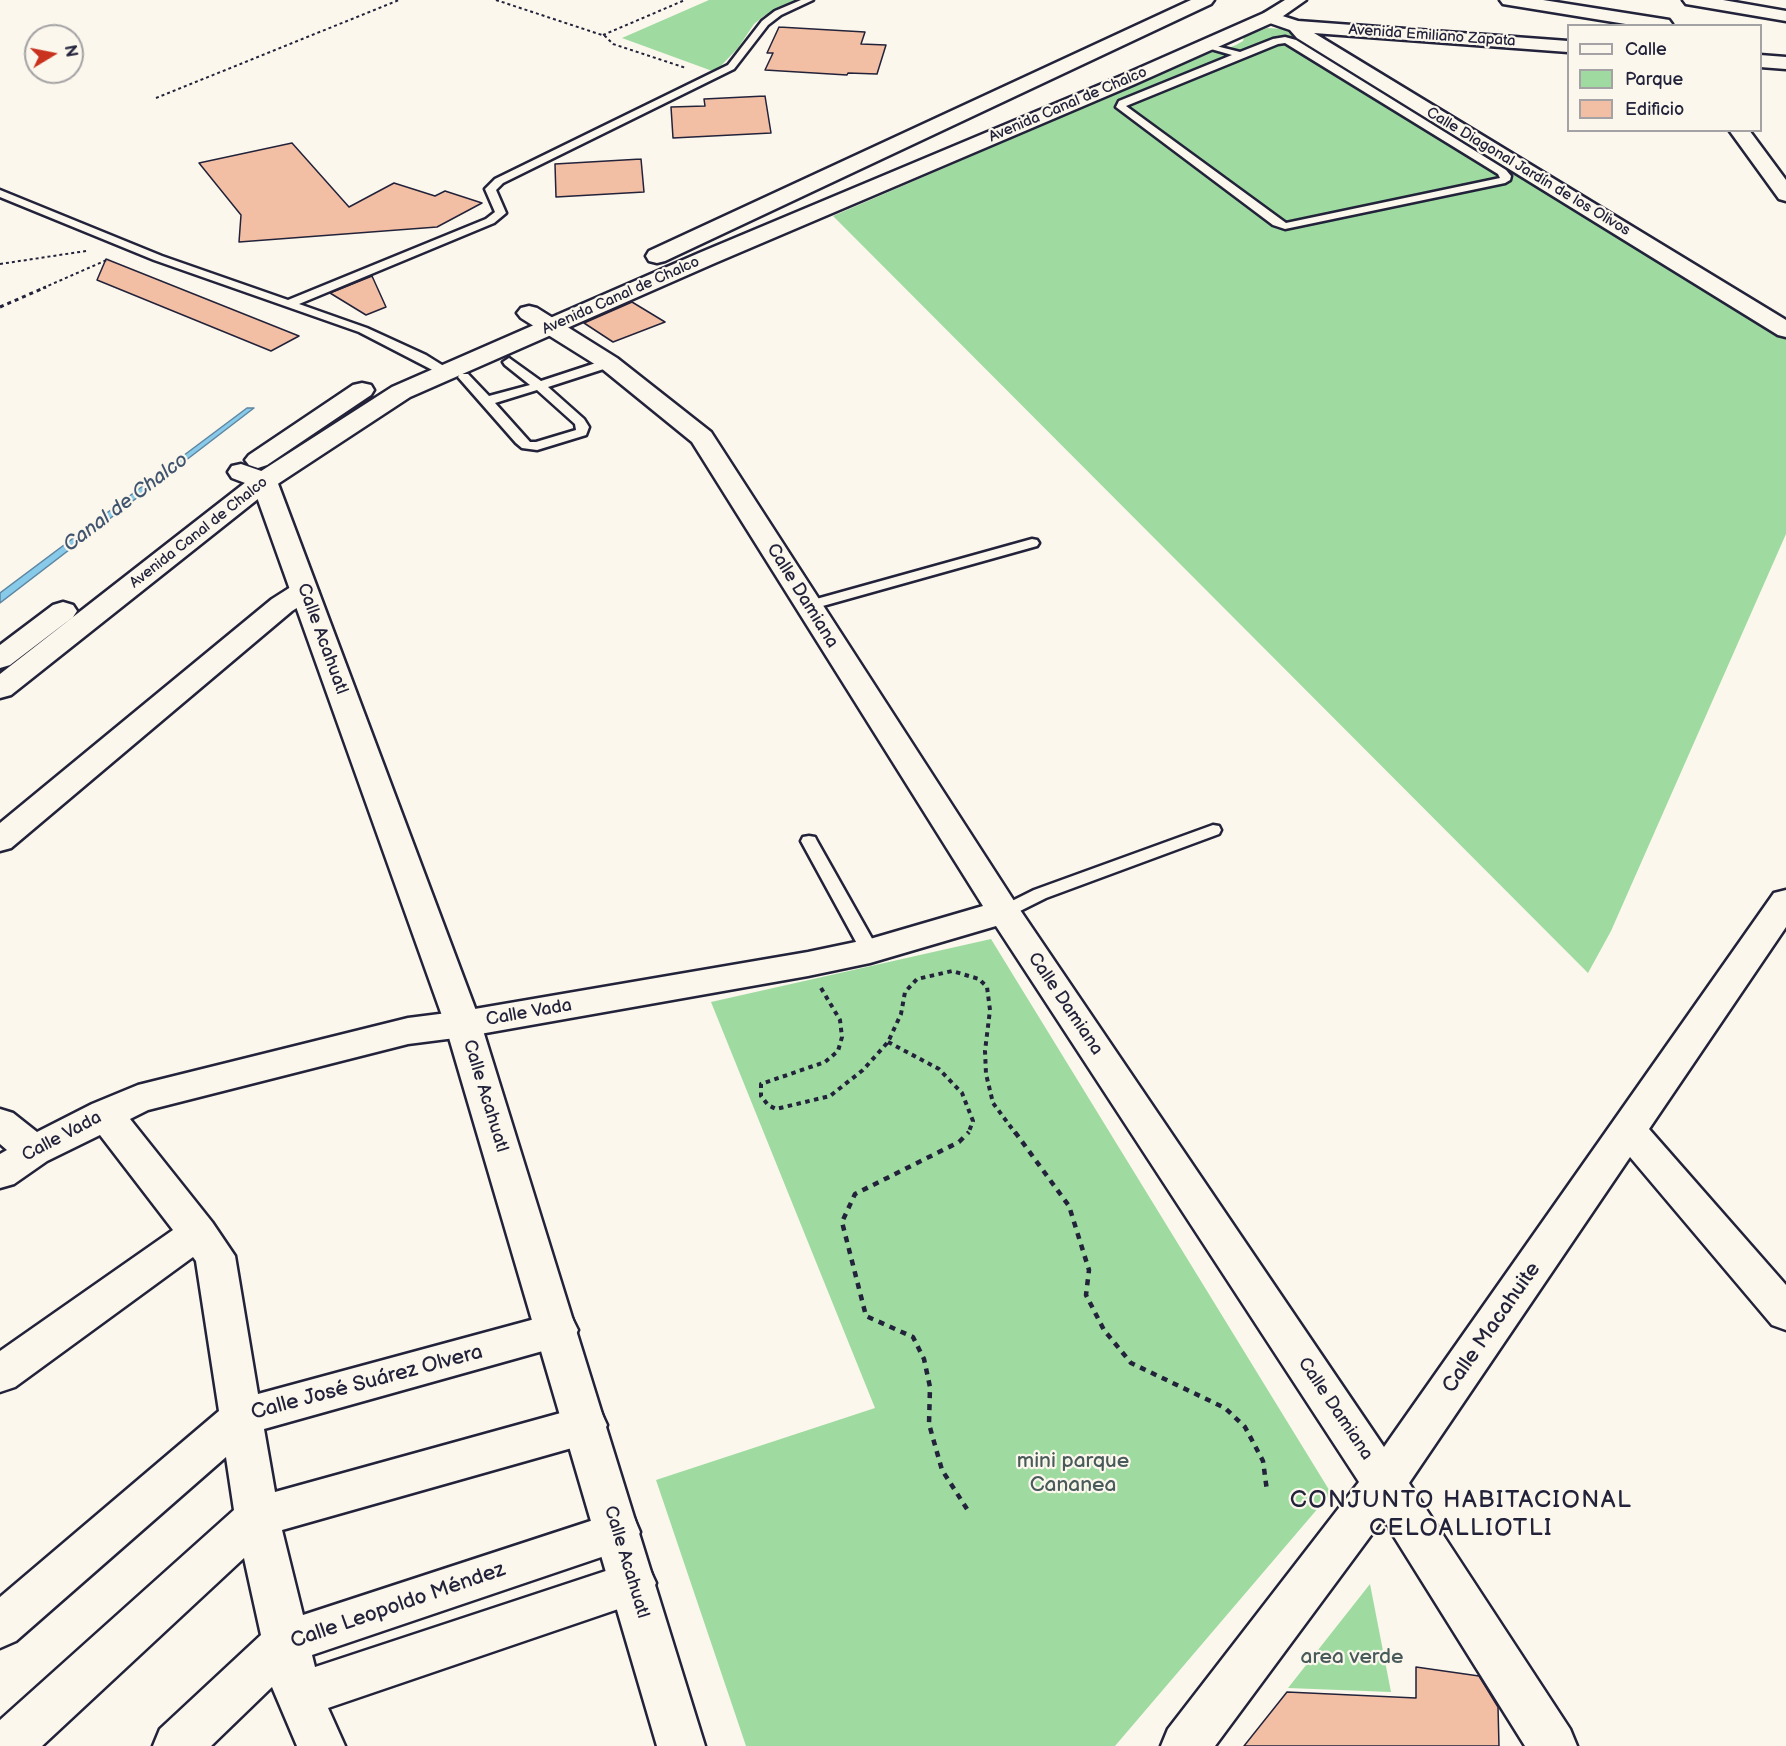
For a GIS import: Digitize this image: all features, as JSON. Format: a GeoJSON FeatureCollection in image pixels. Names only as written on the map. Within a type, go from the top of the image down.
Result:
{"type":"FeatureCollection","features":[{"type":"Feature","properties":{"kind":"street","name":"Avenida Canal de Chalco"},"geometry":{"type":"LineString","coordinates":[[0,659],[252,476],[401,392],[455,375],[529,320],[570,296],[839,172],[1079,74],[1205,0]]}},
{"type":"Feature","properties":{"kind":"street","name":"Avenida Canal de Chalco"},"geometry":{"type":"LineString","coordinates":[[529,320],[1128,80],[1270,17],[1297,0]]}},
{"type":"Feature","properties":{"kind":"street"},"geometry":{"type":"LineString","coordinates":[[1509,0],[1657,24]]}},
{"type":"Feature","properties":{"kind":"street"},"geometry":{"type":"LineString","coordinates":[[1664,24],[1683,0]]}},
{"type":"Feature","properties":{"kind":"street"},"geometry":{"type":"LineString","coordinates":[[1692,0],[1786,16]]}},
{"type":"Feature","properties":{"kind":"street","name":"Calle Diagonal Jardín de los Olivos"},"geometry":{"type":"LineString","coordinates":[[1270,17],[1294,34],[1303,34],[1786,330]]}},
{"type":"Feature","properties":{"kind":"street","name":"Avenida Emiliano Zapata"},"geometry":{"type":"LineString","coordinates":[[1294,34],[1567,46]]}},
{"type":"Feature","properties":{"kind":"street"},"geometry":{"type":"LineString","coordinates":[[1762,61],[1786,63]]}},
{"type":"Feature","properties":{"kind":"street"},"geometry":{"type":"LineString","coordinates":[[1079,74],[1109,83],[1128,80]]}},
{"type":"Feature","properties":{"kind":"street"},"geometry":{"type":"LineString","coordinates":[[1741,132],[1786,195]]}},
{"type":"Feature","properties":{"kind":"street","name":"Calle Damiana"},"geometry":{"type":"LineString","coordinates":[[529,320],[609,363],[702,437],[807,606],[1004,912],[1384,1483],[1553,1746]]}},
{"type":"Feature","properties":{"kind":"street","name":"Avenida Canal de Chalco"},"geometry":{"type":"LineString","coordinates":[[0,689],[252,476],[350,398],[422,358],[443,349]]}},
{"type":"Feature","properties":{"kind":"street","name":"Calle Acahuatl"},"geometry":{"type":"LineString","coordinates":[[252,476],[304,591],[463,1024],[558,1330],[681,1746]]}},
{"type":"Feature","properties":{"kind":"street"},"geometry":{"type":"LineString","coordinates":[[0,840],[282,605],[304,591]]}},
{"type":"Feature","properties":{"kind":"street","name":"Calle Macahuite"},"geometry":{"type":"LineString","coordinates":[[1185,1746],[1384,1483],[1786,901]]}},
{"type":"Feature","properties":{"kind":"street","name":"Calle Vada"},"geometry":{"type":"LineString","coordinates":[[0,1173],[34,1151],[138,1099],[408,1031],[463,1024],[808,964],[870,951],[1004,912]]}},
{"type":"Feature","properties":{"kind":"street"},"geometry":{"type":"LineString","coordinates":[[105,1114],[215,1256],[257,1517],[298,1695],[321,1746]]}},
{"type":"Feature","properties":{"kind":"street"},"geometry":{"type":"LineString","coordinates":[[0,1123],[34,1151]]}},
{"type":"Feature","properties":{"kind":"street"},"geometry":{"type":"LineString","coordinates":[[1629,1131],[1786,1314]]}},
{"type":"Feature","properties":{"kind":"street"},"geometry":{"type":"LineString","coordinates":[[0,1374],[198,1233]]}},
{"type":"Feature","properties":{"kind":"street","name":"Calle José Suárez Olvera"},"geometry":{"type":"LineString","coordinates":[[0,1626],[242,1417],[558,1330]]}},
{"type":"Feature","properties":{"kind":"street"},"geometry":{"type":"LineString","coordinates":[[7,1746],[257,1517],[586,1425]]}},
{"type":"Feature","properties":{"kind":"street","name":"Calle Leopoldo Méndez"},"geometry":{"type":"LineString","coordinates":[[177,1746],[286,1642],[618,1532]]}},
{"type":"Feature","properties":{"kind":"street"},"geometry":{"type":"LineString","coordinates":[[298,1695],[633,1583]]}},
{"type":"Feature","properties":{"kind":"lane"},"geometry":{"type":"LineString","coordinates":[[291,303],[490,221],[501,213],[490,189],[499,181],[713,78],[730,67],[765,23],[778,13],[809,0]]}},
{"type":"Feature","properties":{"kind":"lane"},"geometry":{"type":"LineString","coordinates":[[1294,34],[1502,172],[1506,177],[1505,180],[1291,226],[1277,223],[1121,107],[1122,103],[1240,55],[1294,34]]}},
{"type":"Feature","properties":{"kind":"lane"},"geometry":{"type":"LineString","coordinates":[[1208,45],[1240,55]]}},
{"type":"Feature","properties":{"kind":"lane"},"geometry":{"type":"LineString","coordinates":[[0,193],[130,246],[363,330],[422,358],[455,375],[487,401],[520,440],[527,445],[537,446],[582,432],[580,422],[509,362]]}},
{"type":"Feature","properties":{"kind":"lane"},"geometry":{"type":"LineString","coordinates":[[487,401],[609,363]]}},
{"type":"Feature","properties":{"kind":"lane"},"geometry":{"type":"LineString","coordinates":[[807,606],[1032,543]]}},
{"type":"Feature","properties":{"kind":"lane"},"geometry":{"type":"LineString","coordinates":[[1004,912],[1040,894],[1214,830]]}},
{"type":"Feature","properties":{"kind":"lane"},"geometry":{"type":"LineString","coordinates":[[809,841],[870,951]]}},
{"type":"Feature","properties":{"kind":"path"},"geometry":{"type":"LineString","coordinates":[[156,98],[399,0]]}},
{"type":"Feature","properties":{"kind":"path"},"geometry":{"type":"LineString","coordinates":[[496,0],[602,35],[613,44],[713,78]]}},
{"type":"Feature","properties":{"kind":"path"},"geometry":{"type":"LineString","coordinates":[[602,35],[685,0]]}},
{"type":"Feature","properties":{"kind":"path"},"geometry":{"type":"LineString","coordinates":[[0,264],[130,246]]}},
{"type":"Feature","properties":{"kind":"path"},"geometry":{"type":"LineString","coordinates":[[0,307],[130,246]]}},
{"type":"Feature","properties":{"kind":"path"},"geometry":{"type":"LineString","coordinates":[[808,964],[840,1020],[842,1037],[838,1051],[825,1062],[761,1084],[761,1096],[768,1105],[776,1109],[783,1109],[830,1096],[863,1070],[888,1042],[901,1014],[904,992],[917,979],[951,971],[979,979],[987,987],[990,1010],[985,1051],[986,1074],[993,1103],[1069,1206],[1089,1270],[1086,1295],[1104,1330],[1131,1363],[1225,1408],[1245,1427],[1263,1461],[1267,1491]]}},
{"type":"Feature","properties":{"kind":"path"},"geometry":{"type":"LineString","coordinates":[[888,1042],[939,1069],[962,1093],[973,1121],[970,1132],[959,1142],[855,1194],[842,1222],[866,1316],[913,1337],[924,1359],[930,1387],[930,1424],[942,1470],[967,1509]]}},
{"type":"Feature","properties":{"kind":"green space"},"geometry":{"type":"Polygon","coordinates":[[[709,0],[800,0],[764,16],[754,24],[738,48],[715,72],[622,38],[709,0]]]}},
{"type":"Feature","properties":{"kind":"green space"},"geometry":{"type":"Polygon","coordinates":[[[1267,28],[1283,29],[1786,339],[1786,534],[1611,931],[1588,973],[833,216],[1212,52],[1219,52],[1236,45],[1243,41],[1244,37],[1267,28]]]}},
{"type":"Feature","properties":{"kind":"green space","name":"mini parque Cananea"},"geometry":{"type":"Polygon","coordinates":[[[991,939],[1331,1493],[1115,1746],[746,1746],[656,1480],[875,1408],[711,1002],[991,939]]]}},
{"type":"Feature","properties":{"kind":"green space","name":"area verde"},"geometry":{"type":"Polygon","coordinates":[[[1370,1584],[1391,1692],[1288,1688],[1370,1584]]]}},
{"type":"Feature","properties":{"kind":"water","name":"Canal de Chalco"},"geometry":{"type":"Polygon","coordinates":[[[247,408],[254,408],[0,603],[0,593],[247,408]]]}},
{"type":"Feature","properties":{"kind":"building"},"geometry":{"type":"Polygon","coordinates":[[[779,27],[865,32],[861,44],[886,45],[877,74],[848,73],[847,75],[765,70],[773,53],[767,53],[779,27]]]}},
{"type":"Feature","properties":{"kind":"building"},"geometry":{"type":"Polygon","coordinates":[[[765,96],[771,133],[673,138],[671,107],[705,106],[704,99],[765,96]]]}},
{"type":"Feature","properties":{"kind":"building"},"geometry":{"type":"Polygon","coordinates":[[[292,143],[349,207],[394,183],[435,196],[445,191],[482,203],[437,227],[239,242],[241,215],[199,163],[292,143]]]}},
{"type":"Feature","properties":{"kind":"building"},"geometry":{"type":"Polygon","coordinates":[[[641,159],[644,192],[556,197],[555,164],[641,159]]]}},
{"type":"Feature","properties":{"kind":"building"},"geometry":{"type":"Polygon","coordinates":[[[106,259],[299,336],[271,351],[97,280],[106,259]]]}},
{"type":"Feature","properties":{"kind":"building"},"geometry":{"type":"Polygon","coordinates":[[[372,276],[386,307],[366,315],[330,293],[372,276]]]}},
{"type":"Feature","properties":{"kind":"building"},"geometry":{"type":"Polygon","coordinates":[[[632,302],[665,322],[613,342],[584,323],[632,302]]]}},
{"type":"Feature","properties":{"kind":"building"},"geometry":{"type":"Polygon","coordinates":[[[1416,1667],[1479,1676],[1498,1707],[1499,1746],[1244,1746],[1287,1692],[1416,1698],[1416,1667]]]}},
{"type":"Feature","properties":{"kind":"district","name":"CONJUNTO HABITACIONAL CELOALLIOTLI"},"geometry":{"type":"Point","coordinates":[1461,1515]}}]}
